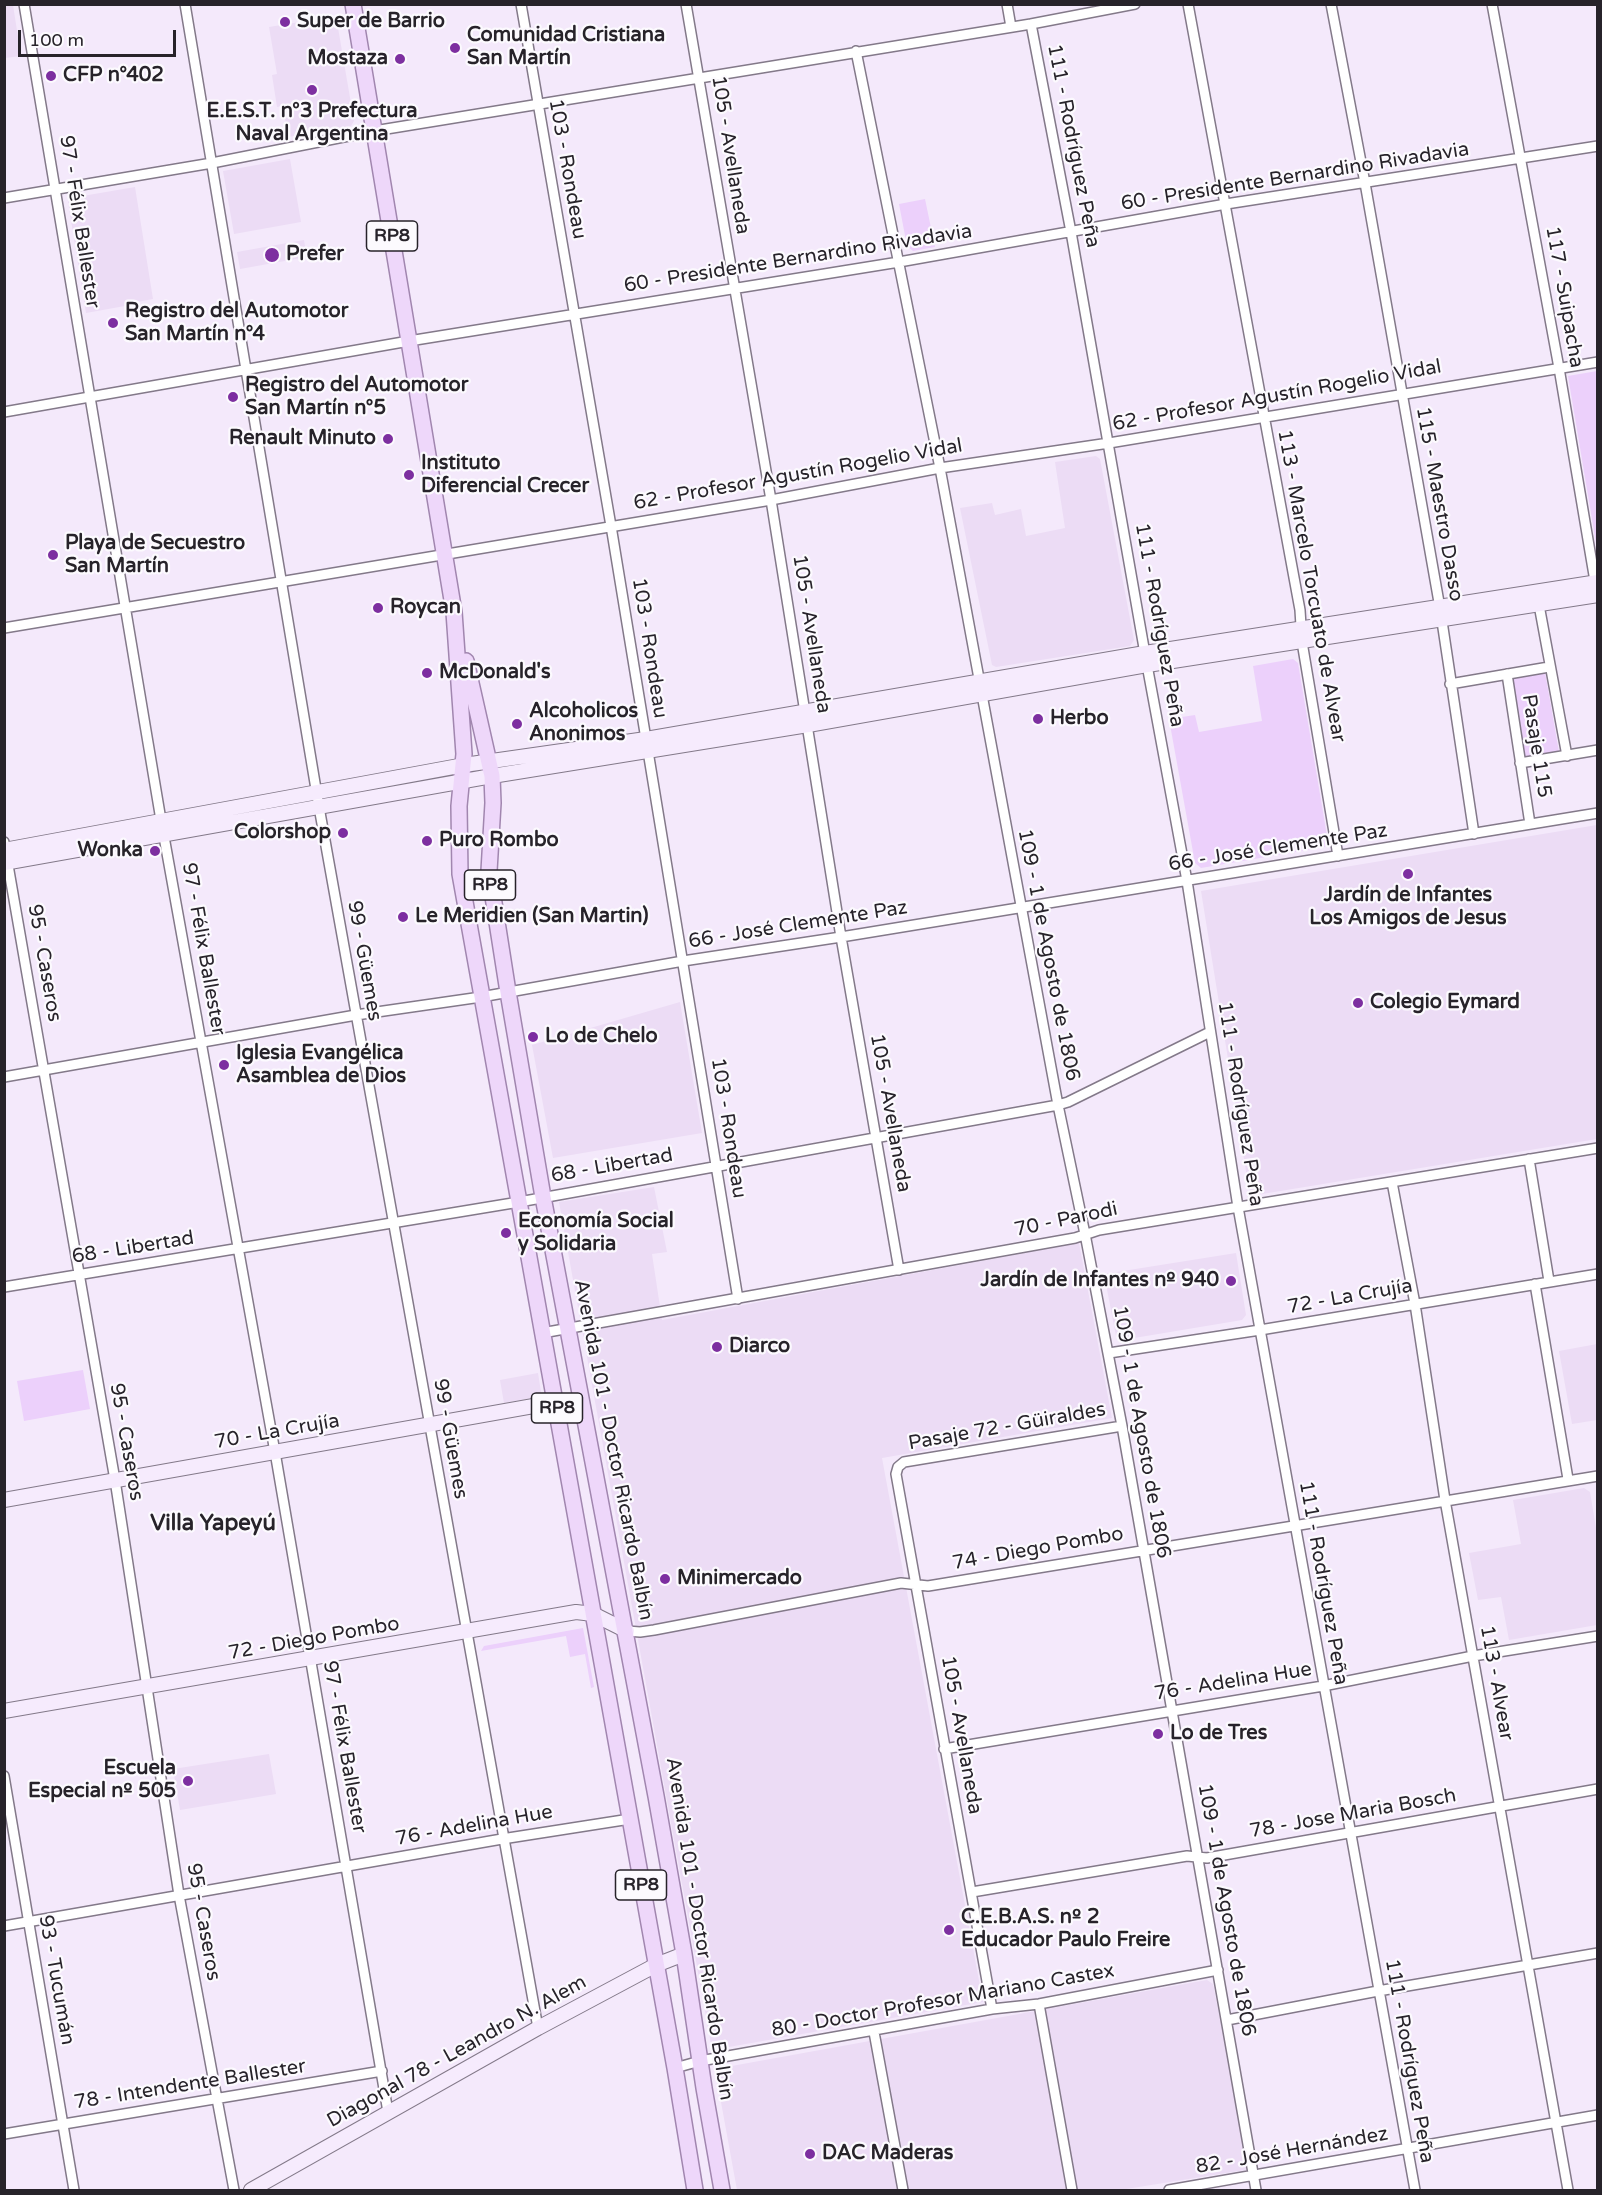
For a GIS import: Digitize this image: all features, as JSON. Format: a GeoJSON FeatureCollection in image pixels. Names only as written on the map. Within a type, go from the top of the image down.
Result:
{"type":"FeatureCollection","features":[{"type":"Feature","properties":{"kind":"main road","name":"Avenida 101 - Doctor Ricardo Balbín"},"geometry":{"type":"LineString","coordinates":[[353,4],[454,612],[462,704],[464,765],[461,783],[459,865],[695,2190]]}},
{"type":"Feature","properties":{"kind":"main road"},"geometry":{"type":"LineString","coordinates":[[1440,614],[1539,605],[1597,591]]}},
{"type":"Feature","properties":{"kind":"main road"},"geometry":{"type":"LineString","coordinates":[[5,854],[318,800],[461,783],[490,769],[807,719],[1146,659],[1597,591]]}},
{"type":"Feature","properties":{"kind":"main road","name":"Avenida 101 - Doctor Ricardo Balbín"},"geometry":{"type":"LineString","coordinates":[[454,612],[490,769],[493,803],[489,871],[508,992],[543,1197],[609,1548],[627,1631],[684,1954],[722,2190]]}},
{"type":"Feature","properties":{"kind":"main road"},"geometry":{"type":"LineString","coordinates":[[318,800],[464,765],[490,769]]}},
{"type":"Feature","properties":{"kind":"main road","name":"70 - La Crujía"},"geometry":{"type":"LineString","coordinates":[[4,1500],[556,1402]]}},
{"type":"Feature","properties":{"kind":"main road","name":"72 - Diego Pombo"},"geometry":{"type":"LineString","coordinates":[[4,1712],[576,1612],[593,1614],[627,1631]]}},
{"type":"Feature","properties":{"kind":"main road","name":"Diagonal 78 - Leandro N. Alem"},"geometry":{"type":"LineString","coordinates":[[251,2190],[538,2028],[656,1965],[684,1954]]}},
{"type":"Feature","properties":{"kind":"street","name":"97 - Félix Ballester"},"geometry":{"type":"LineString","coordinates":[[24,4],[162,827],[274,1452],[388,2112]]}},
{"type":"Feature","properties":{"kind":"street","name":"99 - Güemes"},"geometry":{"type":"LineString","coordinates":[[185,4],[318,800],[465,1633],[538,2028]]}},
{"type":"Feature","properties":{"kind":"street","name":"103 - Rondeau"},"geometry":{"type":"LineString","coordinates":[[521,4],[611,526],[738,1299]]}},
{"type":"Feature","properties":{"kind":"street","name":"105 - Avellaneda"},"geometry":{"type":"LineString","coordinates":[[687,4],[771,500],[841,937],[899,1270]]}},
{"type":"Feature","properties":{"kind":"street"},"geometry":{"type":"LineString","coordinates":[[1007,4],[1011,27]]}},
{"type":"Feature","properties":{"kind":"street"},"geometry":{"type":"LineString","coordinates":[[4,198],[212,164],[374,131],[1031,24],[1135,4]]}},
{"type":"Feature","properties":{"kind":"street","name":"113 - Marcelo Torcuato de Alvear"},"geometry":{"type":"LineString","coordinates":[[1188,4],[1300,610],[1301,636],[1338,856]]}},
{"type":"Feature","properties":{"kind":"street","name":"115 - Maestro Dasso"},"geometry":{"type":"LineString","coordinates":[[1331,4],[1365,183],[1440,614],[1474,834]]}},
{"type":"Feature","properties":{"kind":"street","name":"117 - Suipacha"},"geometry":{"type":"LineString","coordinates":[[1492,4],[1559,368],[1597,591]]}},
{"type":"Feature","properties":{"kind":"street","name":"111 - Rodríguez Peña"},"geometry":{"type":"LineString","coordinates":[[1031,24],[1071,232],[1187,881],[1238,1207],[1415,2190]]}},
{"type":"Feature","properties":{"kind":"street","name":"109 - 1 de Agosto de 1806"},"geometry":{"type":"LineString","coordinates":[[856,51],[940,468],[1020,908],[1109,1353],[1256,2190]]}},
{"type":"Feature","properties":{"kind":"street","name":"60 - Presidente Bernardino Rivadavia"},"geometry":{"type":"LineString","coordinates":[[4,412],[573,313],[899,262],[1226,204],[1598,146]]}},
{"type":"Feature","properties":{"kind":"street","name":"62 - Profesor Agustín Rogelio Vidal"},"geometry":{"type":"LineString","coordinates":[[4,628],[771,500],[940,468],[1109,443],[1598,362]]}},
{"type":"Feature","properties":{"kind":"street"},"geometry":{"type":"LineString","coordinates":[[1539,605],[1567,756]]}},
{"type":"Feature","properties":{"kind":"street"},"geometry":{"type":"LineString","coordinates":[[1450,684],[1550,667]]}},
{"type":"Feature","properties":{"kind":"street","name":"Pasaje 115"},"geometry":{"type":"LineString","coordinates":[[1507,674],[1530,824]]}},
{"type":"Feature","properties":{"kind":"street"},"geometry":{"type":"LineString","coordinates":[[1520,763],[1598,750]]}},
{"type":"Feature","properties":{"kind":"street","name":"66 - José Clemente Paz"},"geometry":{"type":"LineString","coordinates":[[4,1077],[356,1015],[481,997],[683,961],[1598,813]]}},
{"type":"Feature","properties":{"kind":"street","name":"95 - Caseros"},"geometry":{"type":"LineString","coordinates":[[5,854],[45,1070],[78,1275],[115,1480],[179,1895],[234,2190]]}},
{"type":"Feature","properties":{"kind":"street","name":"68 - Libertad"},"geometry":{"type":"LineString","coordinates":[[4,1287],[519,1202],[1058,1105],[1210,1032]]}},
{"type":"Feature","properties":{"kind":"street","name":"70 - Parodi"},"geometry":{"type":"LineString","coordinates":[[542,1333],[1075,1238],[1099,1230],[1598,1148]]}},
{"type":"Feature","properties":{"kind":"street"},"geometry":{"type":"LineString","coordinates":[[1529,1159],[1550,1281]]}},
{"type":"Feature","properties":{"kind":"street","name":"113 - Alvear"},"geometry":{"type":"LineString","coordinates":[[1392,1182],[1415,1304],[1445,1500],[1568,2190]]}},
{"type":"Feature","properties":{"kind":"street","name":"72 - La Crujía"},"geometry":{"type":"LineString","coordinates":[[1109,1353],[1598,1274]]}},
{"type":"Feature","properties":{"kind":"street"},"geometry":{"type":"LineString","coordinates":[[1535,1284],[1568,1479]]}},
{"type":"Feature","properties":{"kind":"street","name":"Pasaje 72 - Güiraldes"},"geometry":{"type":"LineString","coordinates":[[898,1467],[904,1462],[1122,1426]]}},
{"type":"Feature","properties":{"kind":"street","name":"105 - Avellaneda"},"geometry":{"type":"LineString","coordinates":[[898,1467],[896,1474],[992,2009]]}},
{"type":"Feature","properties":{"kind":"street","name":"74 - Diego Pombo"},"geometry":{"type":"LineString","coordinates":[[627,1631],[654,1630],[901,1583],[928,1586],[1568,1479],[1598,1476]]}},
{"type":"Feature","properties":{"kind":"street","name":"76 - Adelina Hue"},"geometry":{"type":"LineString","coordinates":[[944,1749],[1323,1686],[1473,1656],[1598,1636]]}},
{"type":"Feature","properties":{"kind":"street","name":"93 - Tucumán"},"geometry":{"type":"LineString","coordinates":[[4,1776],[74,2190]]}},
{"type":"Feature","properties":{"kind":"street","name":"78 - Jose Maria Bosch"},"geometry":{"type":"LineString","coordinates":[[972,1892],[1187,1856],[1207,1858],[1598,1789]]}},
{"type":"Feature","properties":{"kind":"street","name":"76 - Adelina Hue"},"geometry":{"type":"LineString","coordinates":[[4,1926],[502,1839],[630,1819]]}},
{"type":"Feature","properties":{"kind":"street"},"geometry":{"type":"LineString","coordinates":[[1227,2020],[1598,1953]]}},
{"type":"Feature","properties":{"kind":"street","name":"80 - Doctor Profesor Mariano Castex"},"geometry":{"type":"LineString","coordinates":[[675,2068],[700,2061],[874,2032],[992,2009],[1038,2004],[1218,1970]]}},
{"type":"Feature","properties":{"kind":"street"},"geometry":{"type":"LineString","coordinates":[[1038,2004],[1072,2190]]}},
{"type":"Feature","properties":{"kind":"street"},"geometry":{"type":"LineString","coordinates":[[874,2032],[903,2190]]}},
{"type":"Feature","properties":{"kind":"street","name":"78 - Intendente Ballester"},"geometry":{"type":"LineString","coordinates":[[4,2134],[382,2071]]}},
{"type":"Feature","properties":{"kind":"street","name":"82 - José Hernández"},"geometry":{"type":"LineString","coordinates":[[1169,2190],[1598,2115]]}},
{"type":"Feature","properties":{"kind":"shaded area"},"geometry":{"type":"Polygon","coordinates":[[[5,4],[13,5],[21,56],[5,58],[5,4]]]}},
{"type":"Feature","properties":{"kind":"shaded area","name":"E.E.S.T. n°3 Prefectura Naval Argentina"},"geometry":{"type":"Polygon","coordinates":[[[336,16],[354,121],[351,126],[288,137],[283,106],[277,107],[272,75],[277,74],[269,27],[336,16]]]}},
{"type":"Feature","properties":{"kind":"shaded area"},"geometry":{"type":"Polygon","coordinates":[[[290,159],[301,222],[234,234],[223,171],[290,159]]]}},
{"type":"Feature","properties":{"kind":"shaded area"},"geometry":{"type":"Polygon","coordinates":[[[135,187],[153,299],[86,313],[68,202],[71,198],[135,187]]]}},
{"type":"Feature","properties":{"kind":"shaded area"},"geometry":{"type":"Polygon","coordinates":[[[925,199],[935,247],[913,251],[907,246],[899,204],[925,199]]]}},
{"type":"Feature","properties":{"kind":"shaded area","name":"Prefer"},"geometry":{"type":"Polygon","coordinates":[[[304,240],[307,257],[240,269],[237,252],[304,240]]]}},
{"type":"Feature","properties":{"kind":"shaded area"},"geometry":{"type":"Polygon","coordinates":[[[1598,371],[1597,549],[1568,376],[1598,371]]]}},
{"type":"Feature","properties":{"kind":"shaded area"},"geometry":{"type":"Polygon","coordinates":[[[1096,456],[1100,459],[1134,640],[1130,646],[996,667],[992,665],[960,508],[992,503],[995,515],[1021,509],[1026,536],[1065,528],[1055,462],[1096,456]]]}},
{"type":"Feature","properties":{"kind":"shaded area"},"geometry":{"type":"Polygon","coordinates":[[[1293,659],[1298,663],[1328,842],[1325,847],[1201,868],[1195,863],[1169,719],[1195,715],[1199,732],[1262,721],[1253,666],[1293,659]]]}},
{"type":"Feature","properties":{"kind":"shaded area"},"geometry":{"type":"Polygon","coordinates":[[[1545,672],[1559,752],[1525,758],[1512,677],[1545,672]]]}},
{"type":"Feature","properties":{"kind":"shaded area","name":"Colegio Eymard"},"geometry":{"type":"Polygon","coordinates":[[[1597,825],[1597,1139],[1250,1196],[1201,891],[1597,825]]]}},
{"type":"Feature","properties":{"kind":"shaded area"},"geometry":{"type":"Polygon","coordinates":[[[680,1002],[702,1133],[553,1158],[532,1045],[680,1002]]]}},
{"type":"Feature","properties":{"kind":"shaded area"},"geometry":{"type":"Polygon","coordinates":[[[654,1187],[667,1252],[652,1254],[662,1320],[1079,1243],[1112,1418],[882,1458],[983,2002],[712,2050],[559,1202],[654,1187]]]}},
{"type":"Feature","properties":{"kind":"shaded area"},"geometry":{"type":"Polygon","coordinates":[[[1236,1253],[1246,1315],[1242,1320],[1122,1340],[1116,1336],[1104,1274],[1236,1253]]]}},
{"type":"Feature","properties":{"kind":"shaded area"},"geometry":{"type":"Polygon","coordinates":[[[1597,1344],[1597,1420],[1572,1424],[1559,1351],[1597,1344]]]}},
{"type":"Feature","properties":{"kind":"shaded area"},"geometry":{"type":"Polygon","coordinates":[[[83,1370],[90,1409],[24,1421],[17,1381],[83,1370]]]}},
{"type":"Feature","properties":{"kind":"shaded area"},"geometry":{"type":"Polygon","coordinates":[[[538,1373],[541,1392],[538,1397],[504,1403],[500,1380],[538,1373]]]}},
{"type":"Feature","properties":{"kind":"shaded area"},"geometry":{"type":"Polygon","coordinates":[[[1584,1488],[1590,1492],[1597,1534],[1597,1625],[1509,1640],[1501,1597],[1478,1600],[1469,1553],[1521,1544],[1513,1500],[1584,1488]]]}},
{"type":"Feature","properties":{"kind":"shaded area"},"geometry":{"type":"Polygon","coordinates":[[[583,1628],[594,1687],[591,1688],[585,1654],[570,1657],[566,1636],[481,1651],[484,1646],[583,1628]]]}},
{"type":"Feature","properties":{"kind":"shaded area"},"geometry":{"type":"Polygon","coordinates":[[[269,1754],[276,1794],[180,1810],[173,1769],[269,1754]]]}},
{"type":"Feature","properties":{"kind":"shaded area"},"geometry":{"type":"Polygon","coordinates":[[[1207,1980],[1213,1984],[1251,2169],[1120,2190],[737,2190],[715,2069],[1207,1980]]]}},
{"type":"Feature","properties":{"kind":"place","name":"Super de Barrio"},"geometry":{"type":"Point","coordinates":[285,22]}},
{"type":"Feature","properties":{"kind":"place","name":"Comunidad Cristiana San Martín"},"geometry":{"type":"Point","coordinates":[455,48]}},
{"type":"Feature","properties":{"kind":"place","name":"Mostaza"},"geometry":{"type":"Point","coordinates":[400,59]}},
{"type":"Feature","properties":{"kind":"place","name":"CFP n°402"},"geometry":{"type":"Point","coordinates":[51,76]}},
{"type":"Feature","properties":{"kind":"place","name":"E.E.S.T. n°3 Prefectura Naval Argentina"},"geometry":{"type":"Point","coordinates":[312,90]}},
{"type":"Feature","properties":{"kind":"place","name":"Prefer"},"geometry":{"type":"Point","coordinates":[272,255]}},
{"type":"Feature","properties":{"kind":"place","name":"Registro del Automotor San Martín n°4"},"geometry":{"type":"Point","coordinates":[113,323]}},
{"type":"Feature","properties":{"kind":"place","name":"Registro del Automotor San Martín n°5"},"geometry":{"type":"Point","coordinates":[233,397]}},
{"type":"Feature","properties":{"kind":"place","name":"Renault Minuto"},"geometry":{"type":"Point","coordinates":[388,439]}},
{"type":"Feature","properties":{"kind":"place","name":"Instituto Diferencial Crecer"},"geometry":{"type":"Point","coordinates":[409,475]}},
{"type":"Feature","properties":{"kind":"place","name":"Playa de Secuestro San Martín"},"geometry":{"type":"Point","coordinates":[53,555]}},
{"type":"Feature","properties":{"kind":"place","name":"Roycan"},"geometry":{"type":"Point","coordinates":[378,608]}},
{"type":"Feature","properties":{"kind":"place","name":"McDonald's"},"geometry":{"type":"Point","coordinates":[427,673]}},
{"type":"Feature","properties":{"kind":"place","name":"Herbo"},"geometry":{"type":"Point","coordinates":[1038,719]}},
{"type":"Feature","properties":{"kind":"place","name":"Alcoholicos Anonimos"},"geometry":{"type":"Point","coordinates":[517,724]}},
{"type":"Feature","properties":{"kind":"place","name":"Colorshop"},"geometry":{"type":"Point","coordinates":[343,833]}},
{"type":"Feature","properties":{"kind":"place","name":"Puro Rombo"},"geometry":{"type":"Point","coordinates":[427,841]}},
{"type":"Feature","properties":{"kind":"place","name":"Wonka"},"geometry":{"type":"Point","coordinates":[155,851]}},
{"type":"Feature","properties":{"kind":"place","name":"Jardín de Infantes Los Amigos de Jesus"},"geometry":{"type":"Point","coordinates":[1408,874]}},
{"type":"Feature","properties":{"kind":"place","name":"Le Meridien (San Martin)"},"geometry":{"type":"Point","coordinates":[403,917]}},
{"type":"Feature","properties":{"kind":"place","name":"Colegio Eymard"},"geometry":{"type":"Point","coordinates":[1358,1003]}},
{"type":"Feature","properties":{"kind":"place","name":"Lo de Chelo"},"geometry":{"type":"Point","coordinates":[533,1037]}},
{"type":"Feature","properties":{"kind":"place","name":"Iglesia Evangélica Asamblea de Dios"},"geometry":{"type":"Point","coordinates":[224,1065]}},
{"type":"Feature","properties":{"kind":"place","name":"Economía Social y Solidaria"},"geometry":{"type":"Point","coordinates":[506,1233]}},
{"type":"Feature","properties":{"kind":"place","name":"Jardín de Infantes nº 940"},"geometry":{"type":"Point","coordinates":[1231,1281]}},
{"type":"Feature","properties":{"kind":"place","name":"Diarco"},"geometry":{"type":"Point","coordinates":[717,1347]}},
{"type":"Feature","properties":{"kind":"place","name":"Minimercado"},"geometry":{"type":"Point","coordinates":[665,1579]}},
{"type":"Feature","properties":{"kind":"place","name":"Lo de Tres"},"geometry":{"type":"Point","coordinates":[1158,1734]}},
{"type":"Feature","properties":{"kind":"place","name":"Escuela Especial nº 505"},"geometry":{"type":"Point","coordinates":[188,1781]}},
{"type":"Feature","properties":{"kind":"place","name":"C.E.B.A.S. nº 2 Educador Paulo Freire"},"geometry":{"type":"Point","coordinates":[949,1930]}},
{"type":"Feature","properties":{"kind":"place","name":"DAC Maderas"},"geometry":{"type":"Point","coordinates":[810,2154]}},
{"type":"Feature","properties":{"kind":"district","name":"Villa Yapeyú"},"geometry":{"type":"Point","coordinates":[213,1524]}}]}
